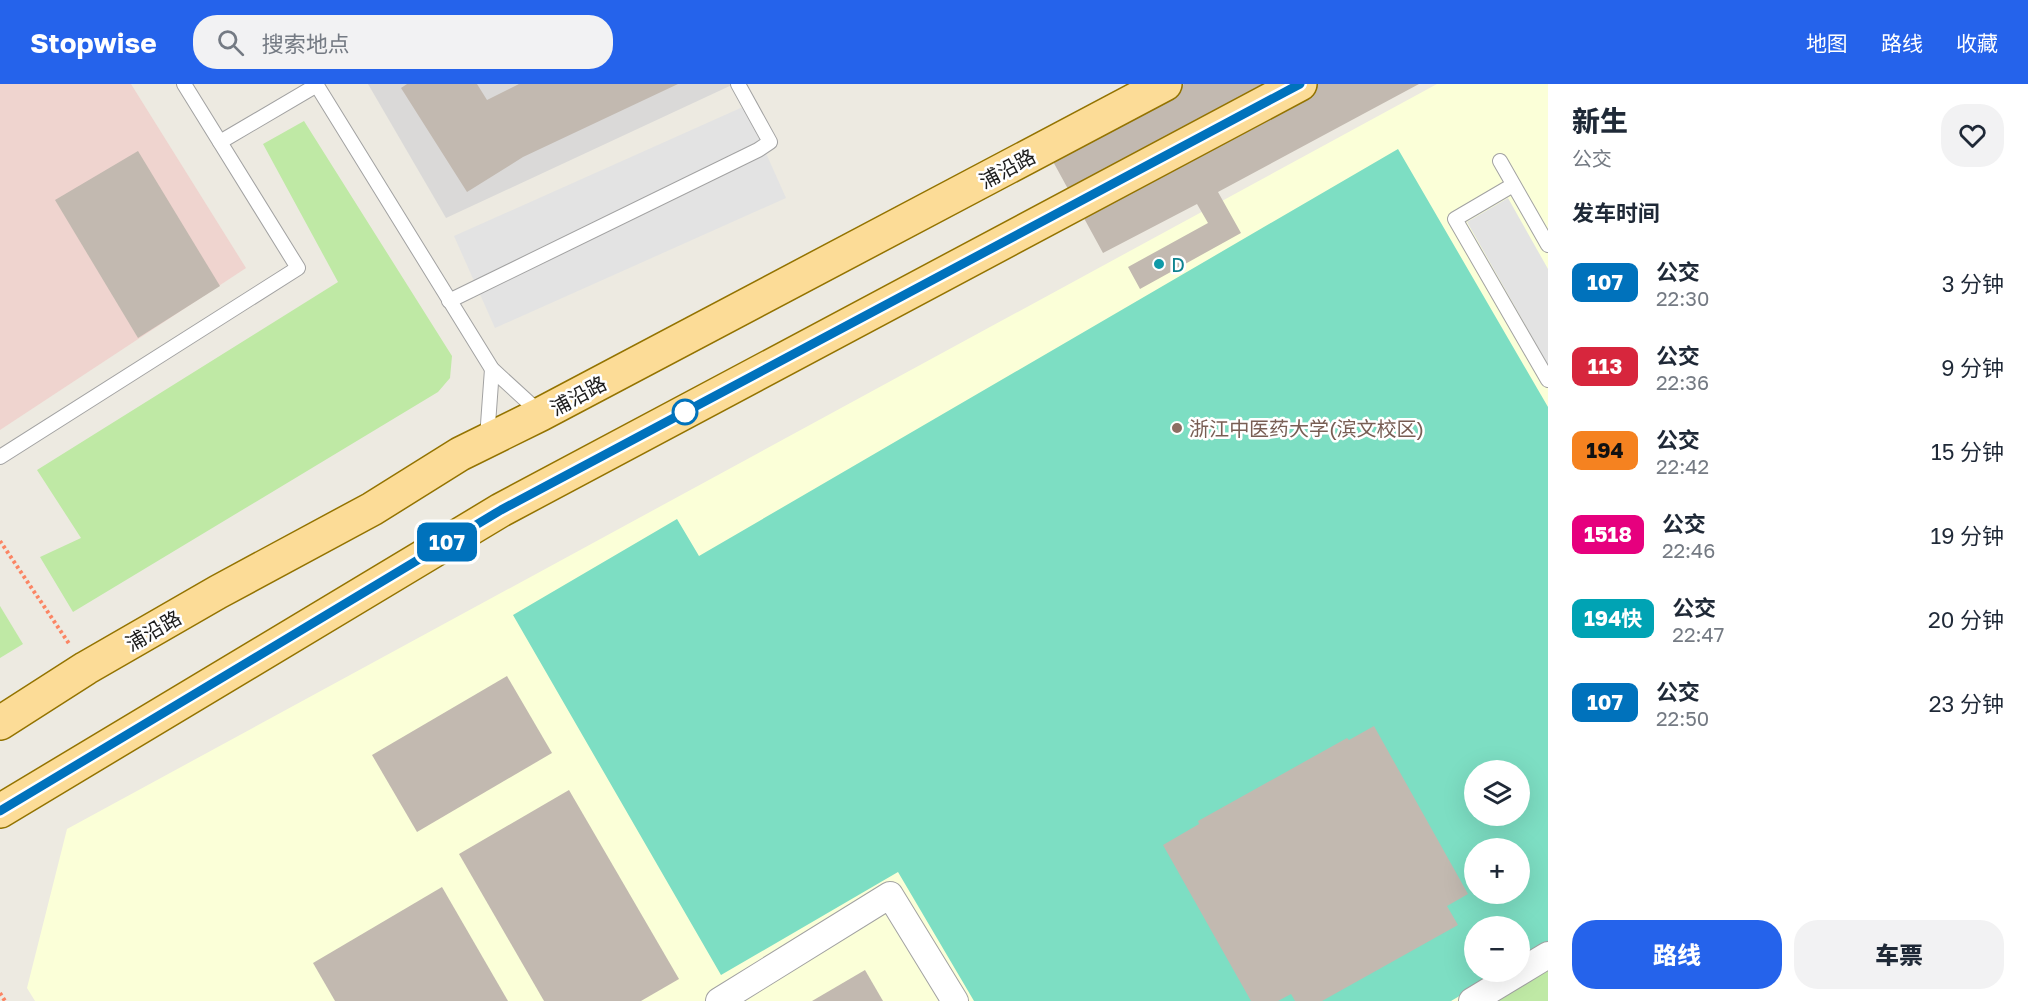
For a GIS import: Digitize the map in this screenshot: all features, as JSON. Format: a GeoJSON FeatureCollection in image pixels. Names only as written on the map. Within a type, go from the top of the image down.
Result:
{"type":"FeatureCollection","features":[{"type":"Feature","properties":{"kind":"main road","name":"浦沿路"},"geometry":{"type":"LineString","coordinates":[[0,723],[86,668],[372,508],[460,454],[541,414],[1165,84]]}},
{"type":"Feature","properties":{"kind":"main road"},"geometry":{"type":"LineString","coordinates":[[0,811],[501,510],[1300,84]]}},
{"type":"Feature","properties":{"kind":"street"},"geometry":{"type":"LineString","coordinates":[[719,1001],[890,895],[955,1001]]}},
{"type":"Feature","properties":{"kind":"street"},"geometry":{"type":"LineString","coordinates":[[1472,1001],[1548,956]]}},
{"type":"Feature","properties":{"kind":"lane"},"geometry":{"type":"LineString","coordinates":[[0,457],[298,268],[184,84]]}},
{"type":"Feature","properties":{"kind":"lane"},"geometry":{"type":"LineString","coordinates":[[220,142],[316,84],[492,369],[541,414]]}},
{"type":"Feature","properties":{"kind":"lane"},"geometry":{"type":"LineString","coordinates":[[449,301],[758,150],[770,142],[738,84]]}},
{"type":"Feature","properties":{"kind":"lane"},"geometry":{"type":"LineString","coordinates":[[1500,161],[1548,245]]}},
{"type":"Feature","properties":{"kind":"lane"},"geometry":{"type":"LineString","coordinates":[[1513,185],[1455,219],[1548,380]]}},
{"type":"Feature","properties":{"kind":"lane"},"geometry":{"type":"LineString","coordinates":[[486,441],[492,369]]}},
{"type":"Feature","properties":{"kind":"path"},"geometry":{"type":"LineString","coordinates":[[0,541],[86,668]]}},
{"type":"Feature","properties":{"kind":"path"},"geometry":{"type":"LineString","coordinates":[[0,993],[5,1001]]}},
{"type":"Feature","properties":{"kind":"shaded area"},"geometry":{"type":"Polygon","coordinates":[[[0,84],[131,84],[246,268],[0,430],[0,84]]]}},
{"type":"Feature","properties":{"kind":"shaded area"},"geometry":{"type":"Polygon","coordinates":[[[368,84],[734,84],[446,218],[368,84]]]}},
{"type":"Feature","properties":{"kind":"shaded area","name":"浙江中医药大学(滨文校区)"},"geometry":{"type":"Polygon","coordinates":[[[1437,84],[1548,84],[1548,1001],[35,1001],[27,988],[67,829],[1437,84]]]}},
{"type":"Feature","properties":{"kind":"shaded area"},"geometry":{"type":"Polygon","coordinates":[[[745,106],[786,198],[495,328],[454,236],[745,106]]]}},
{"type":"Feature","properties":{"kind":"shaded area"},"geometry":{"type":"Polygon","coordinates":[[[1508,198],[1548,269],[1548,365],[1467,222],[1508,198]]]}},
{"type":"Feature","properties":{"kind":"green space"},"geometry":{"type":"Polygon","coordinates":[[[304,121],[452,356],[450,378],[438,392],[73,612],[40,557],[81,538],[37,470],[338,282],[263,144],[304,121]]]}},
{"type":"Feature","properties":{"kind":"green space","name":"浙江中医药大学(滨文校区)"},"geometry":{"type":"Polygon","coordinates":[[[1398,149],[1548,407],[1548,944],[1530,955],[1530,916],[1464,916],[1464,982],[1483,982],[1451,1001],[974,1001],[898,872],[721,975],[513,615],[677,519],[699,556],[1398,149]]]}},
{"type":"Feature","properties":{"kind":"green space"},"geometry":{"type":"Polygon","coordinates":[[[0,606],[23,644],[0,658],[0,606]]]}},
{"type":"Feature","properties":{"kind":"green space"},"geometry":{"type":"Polygon","coordinates":[[[1548,966],[1548,1001],[1487,1001],[1520,982],[1530,982],[1530,976],[1548,966]]]}},
{"type":"Feature","properties":{"kind":"building"},"geometry":{"type":"Polygon","coordinates":[[[407,84],[477,84],[487,100],[519,84],[678,84],[523,157],[467,192],[401,88],[407,84]]]}},
{"type":"Feature","properties":{"kind":"building"},"geometry":{"type":"Polygon","coordinates":[[[1184,84],[1419,84],[1218,192],[1241,233],[1140,289],[1128,267],[1208,223],[1197,204],[1103,253],[1050,156],[1184,84]]]}},
{"type":"Feature","properties":{"kind":"building"},"geometry":{"type":"Polygon","coordinates":[[[138,151],[220,286],[138,338],[55,200],[138,151]]]}},
{"type":"Feature","properties":{"kind":"building"},"geometry":{"type":"Polygon","coordinates":[[[507,676],[552,753],[417,832],[372,755],[507,676]]]}},
{"type":"Feature","properties":{"kind":"building"},"geometry":{"type":"Polygon","coordinates":[[[1374,726],[1464,887],[1464,896],[1447,906],[1458,925],[1322,1001],[1295,1001],[1291,994],[1278,1001],[1251,1001],[1163,845],[1199,824],[1198,821],[1347,738],[1349,740],[1374,726]]]}},
{"type":"Feature","properties":{"kind":"building"},"geometry":{"type":"Polygon","coordinates":[[[569,790],[679,979],[641,1001],[544,1001],[459,854],[569,790]]]}},
{"type":"Feature","properties":{"kind":"building"},"geometry":{"type":"Polygon","coordinates":[[[442,887],[508,1001],[335,1001],[313,963],[442,887]]]}},
{"type":"Feature","properties":{"kind":"building"},"geometry":{"type":"Polygon","coordinates":[[[865,970],[883,1001],[812,1001],[865,970]]]}},
{"type":"Feature","properties":{"kind":"bus line","name":"107"},"geometry":{"type":"LineString","coordinates":[[0,811],[501,510],[1300,84]]}},
{"type":"Feature","properties":{"kind":"place","name":"D"},"geometry":{"type":"Point","coordinates":[1159,264]}},
{"type":"Feature","properties":{"kind":"place","name":"浙江中医药大学(滨文校区)"},"geometry":{"type":"Point","coordinates":[1177,428]}}]}
